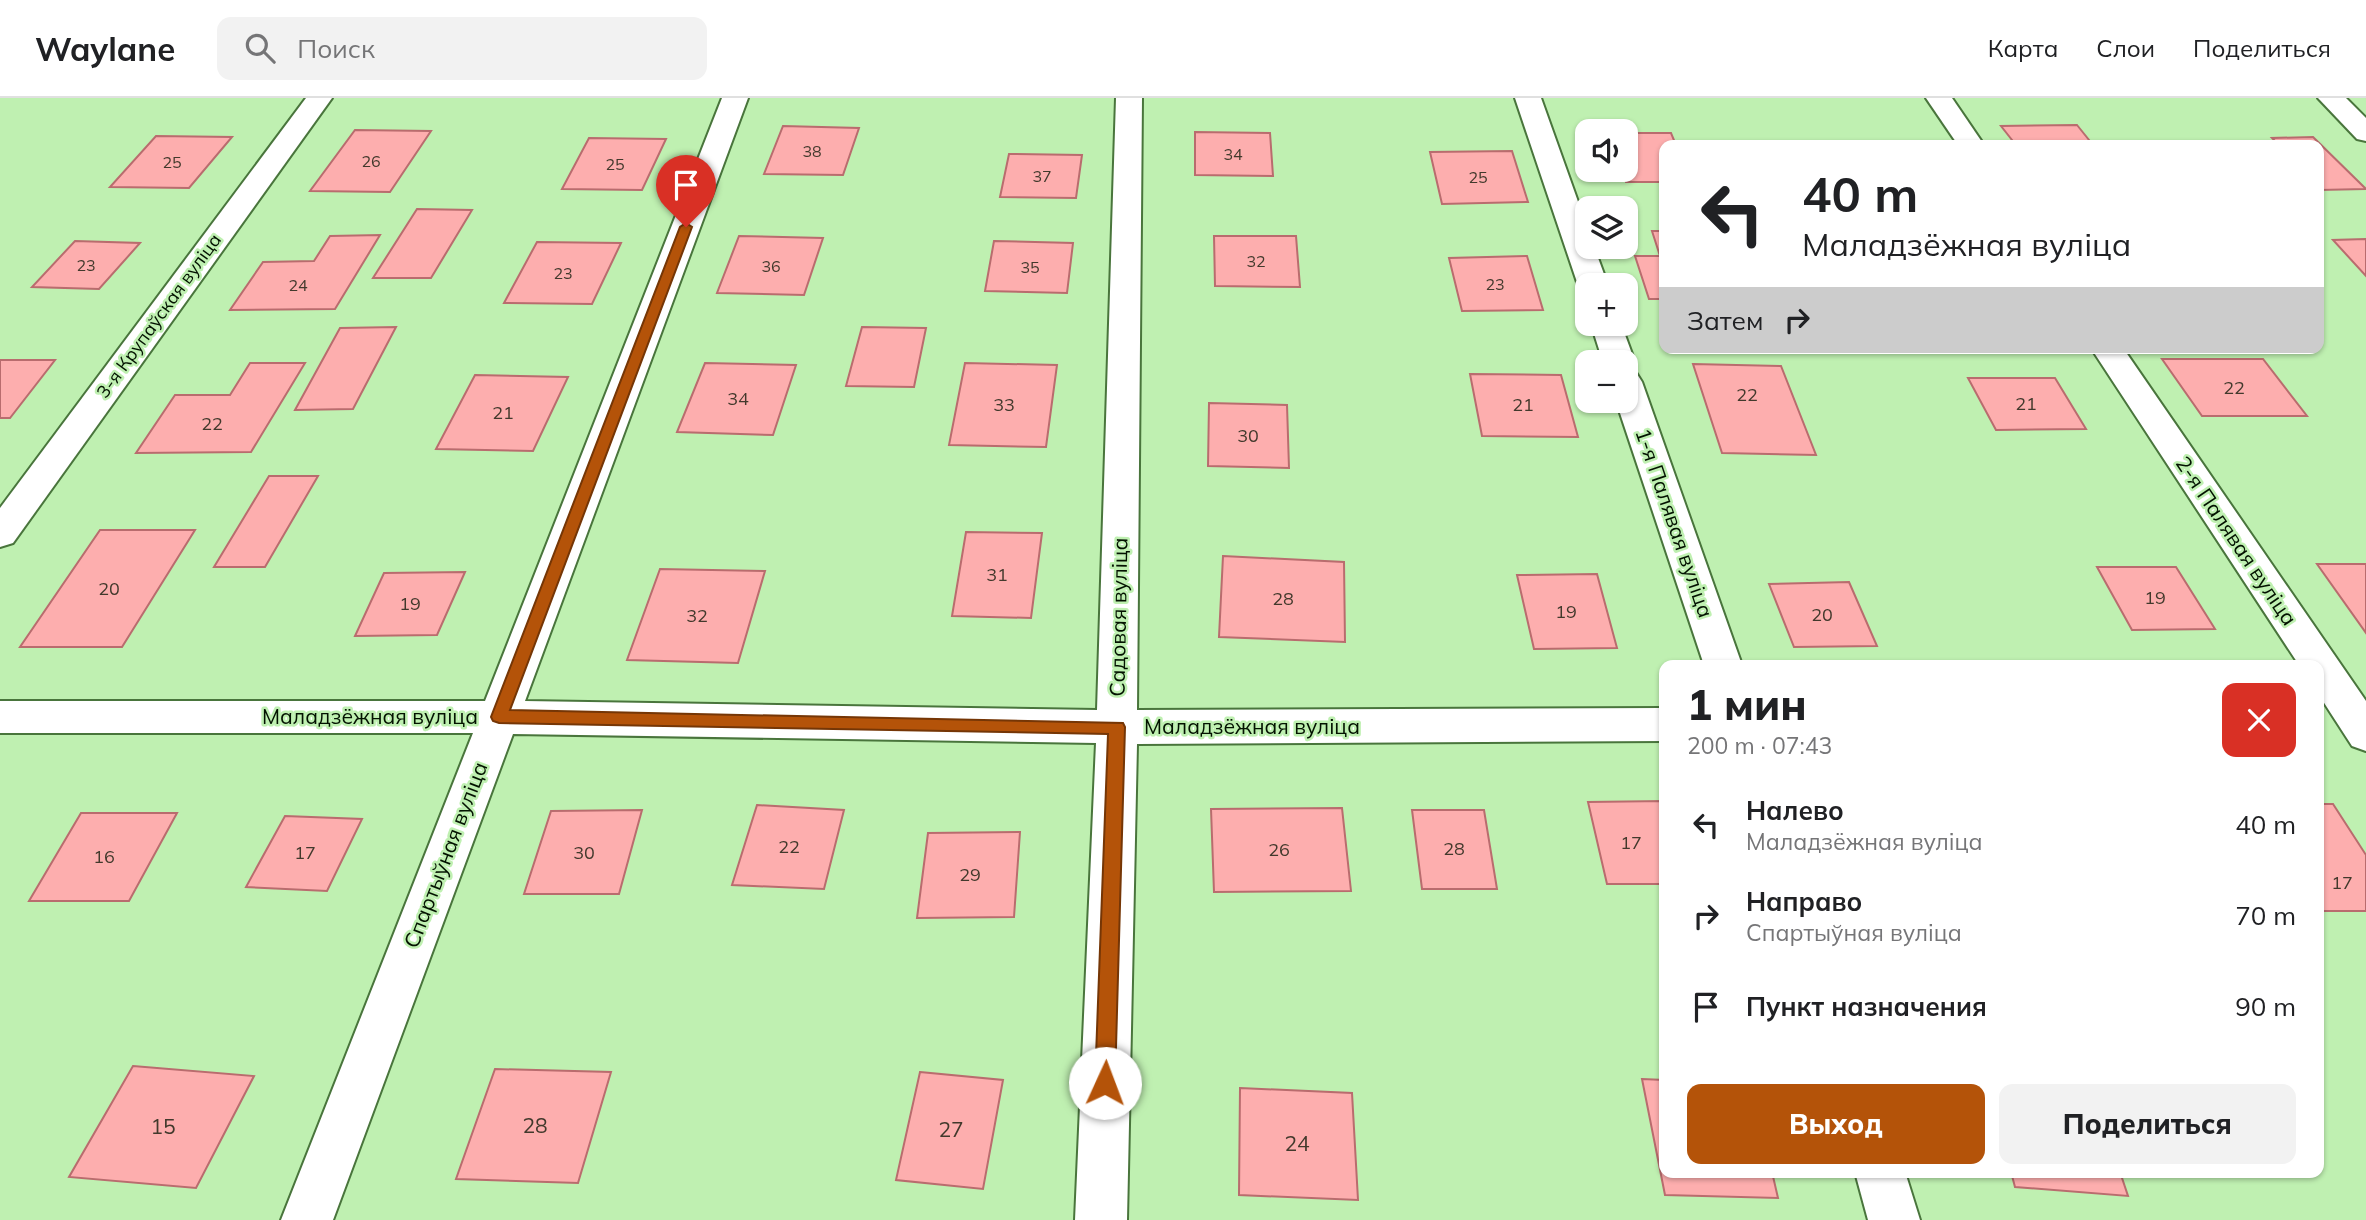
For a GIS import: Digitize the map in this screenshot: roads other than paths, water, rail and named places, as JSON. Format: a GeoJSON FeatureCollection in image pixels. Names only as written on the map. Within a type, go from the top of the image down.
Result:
{"type":"FeatureCollection","features":[{"type":"Feature","properties":{"kind":"street","name":"3-я Крупаўская вуліца"},"geometry":{"type":"LineString","coordinates":[[0,534],[318,98]]}},
{"type":"Feature","properties":{"kind":"street","name":"Спартыўная вуліца"},"geometry":{"type":"LineString","coordinates":[[307,1220],[735,98]]}},
{"type":"Feature","properties":{"kind":"street","name":"Садовая вуліца"},"geometry":{"type":"LineString","coordinates":[[1101,1220],[1117,727],[1129,98]]}},
{"type":"Feature","properties":{"kind":"street"},"geometry":{"type":"LineString","coordinates":[[1528,98],[1588,273]]}},
{"type":"Feature","properties":{"kind":"street"},"geometry":{"type":"LineString","coordinates":[[1939,98],[1968,140]]}},
{"type":"Feature","properties":{"kind":"street"},"geometry":{"type":"LineString","coordinates":[[2331,98],[2366,133]]}},
{"type":"Feature","properties":{"kind":"street","name":"2-я Палявая вуліца"},"geometry":{"type":"LineString","coordinates":[[2111,354],[2314,660]]}},
{"type":"Feature","properties":{"kind":"street","name":"1-я Палявая вуліца"},"geometry":{"type":"LineString","coordinates":[[1637,413],[1721,660]]}},
{"type":"Feature","properties":{"kind":"street","name":"2-я Палявая вуліца"},"geometry":{"type":"LineString","coordinates":[[2324,676],[2350,715]]}},
{"type":"Feature","properties":{"kind":"street","name":"Маладзёжная вуліца"},"geometry":{"type":"LineString","coordinates":[[0,717],[499,717],[1117,727],[1659,725]]}},
{"type":"Feature","properties":{"kind":"street"},"geometry":{"type":"LineString","coordinates":[[1882,1178],[1894,1220]]}}]}
